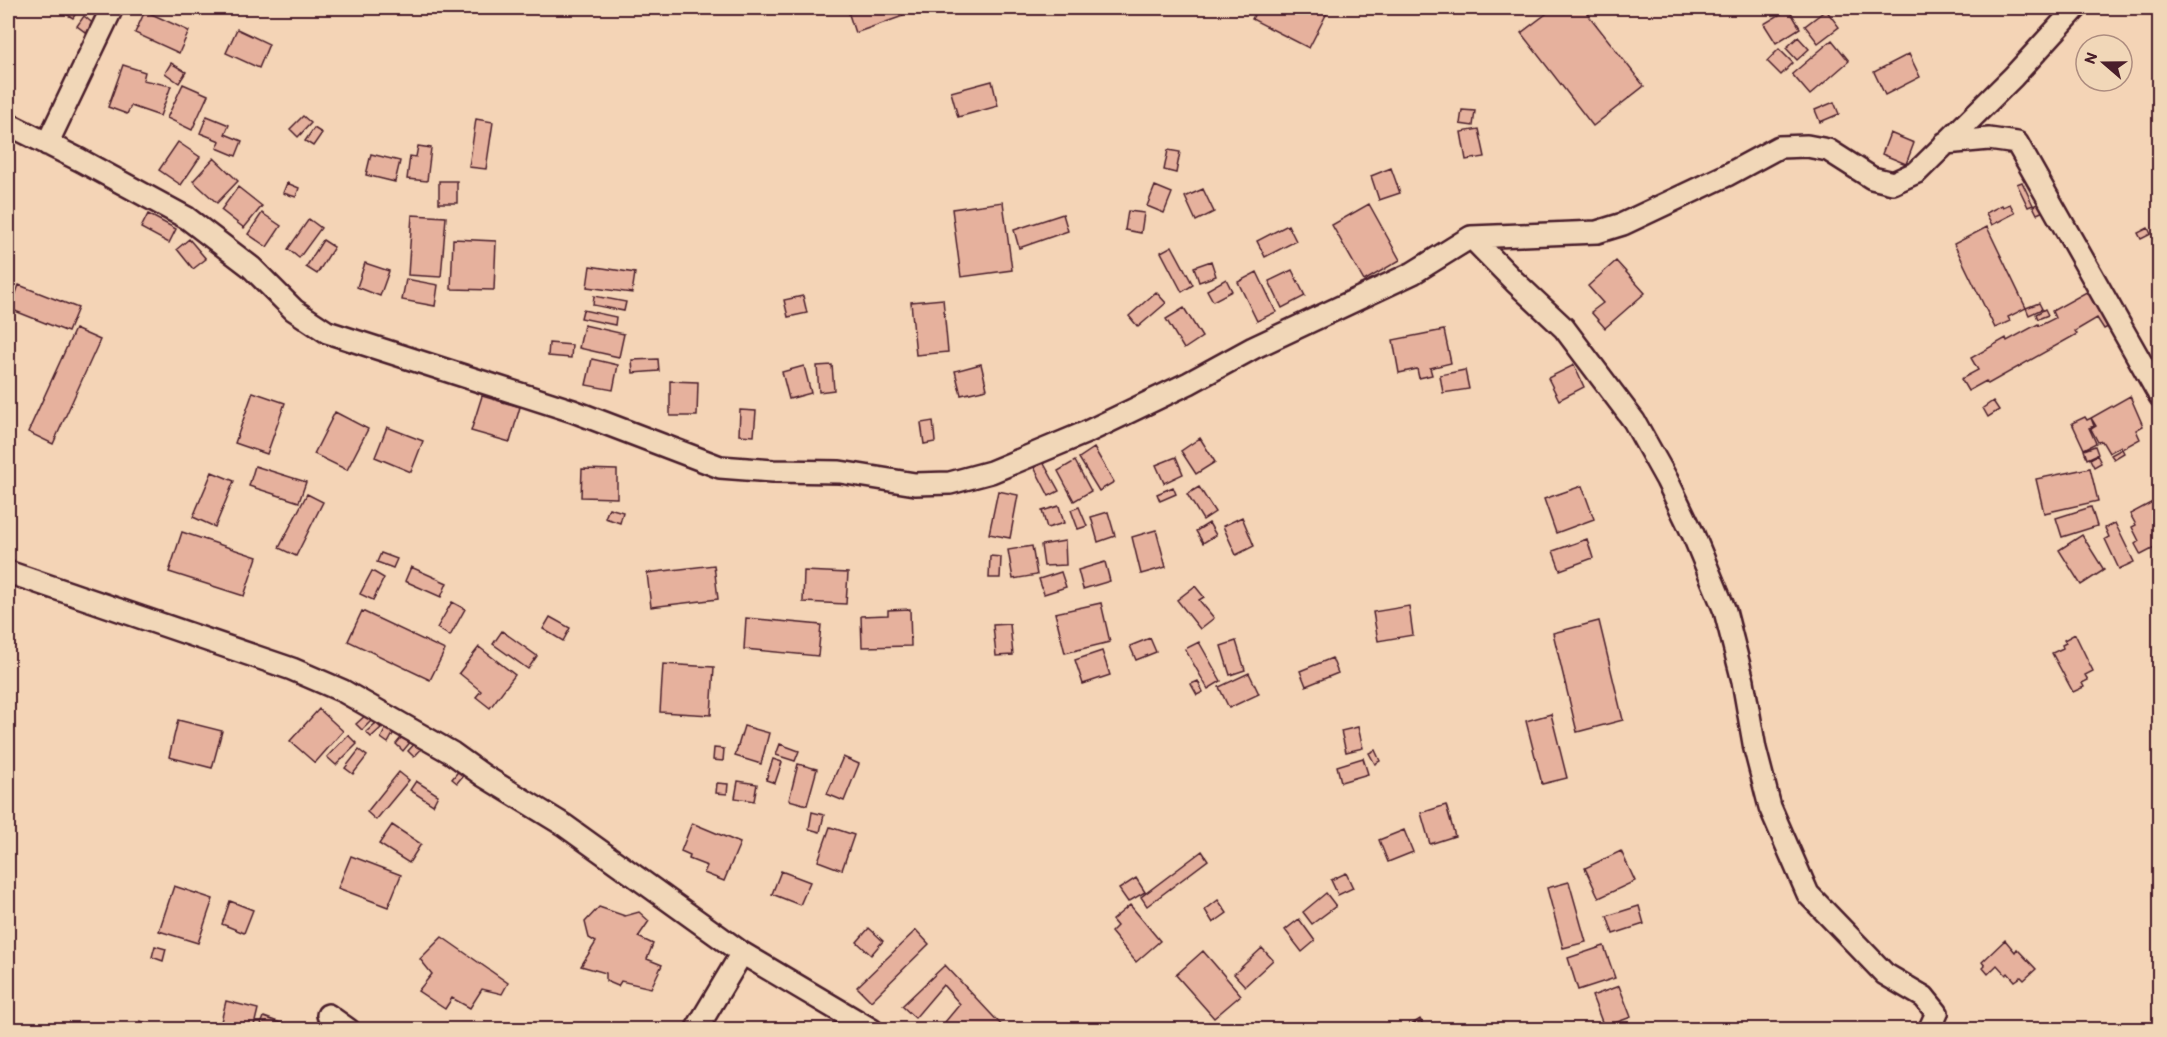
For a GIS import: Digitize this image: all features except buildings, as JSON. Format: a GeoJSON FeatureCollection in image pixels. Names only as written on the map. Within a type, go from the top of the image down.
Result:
{"type":"FeatureCollection","features":[{"type":"Feature","properties":{"kind":"street"},"geometry":{"type":"LineString","coordinates":[[47,144],[112,8]]}},
{"type":"Feature","properties":{"kind":"street"},"geometry":{"type":"LineString","coordinates":[[8,124],[187,218],[250,267],[294,310],[327,332],[573,411],[720,467],[840,472],[915,484],[950,483],[991,472],[1087,432],[1189,383],[1253,348],[1413,273],[1471,237],[1597,232],[1623,224],[1779,147],[1806,146],[1828,150],[1872,178],[1893,183],[1917,172],[2013,77],[2076,8]]}},
{"type":"Feature","properties":{"kind":"street"},"geometry":{"type":"LineString","coordinates":[[1945,143],[1989,139],[2017,143],[2160,396]]}},
{"type":"Feature","properties":{"kind":"street"},"geometry":{"type":"LineString","coordinates":[[1471,237],[1564,328],[1640,431],[1694,534],[1725,611],[1743,681],[1755,749],[1770,807],[1808,894],[1886,974],[1924,997],[1937,1013],[1929,1029]]}},
{"type":"Feature","properties":{"kind":"street"},"geometry":{"type":"LineString","coordinates":[[8,572],[281,665],[343,691],[452,753],[484,776],[564,825],[742,953],[872,1029]]}},
{"type":"Feature","properties":{"kind":"street"},"geometry":{"type":"LineString","coordinates":[[696,1029],[742,953]]}},
{"type":"Feature","properties":{"kind":"street"},"geometry":{"type":"LineString","coordinates":[[328,1016],[349,1029]]}}]}
